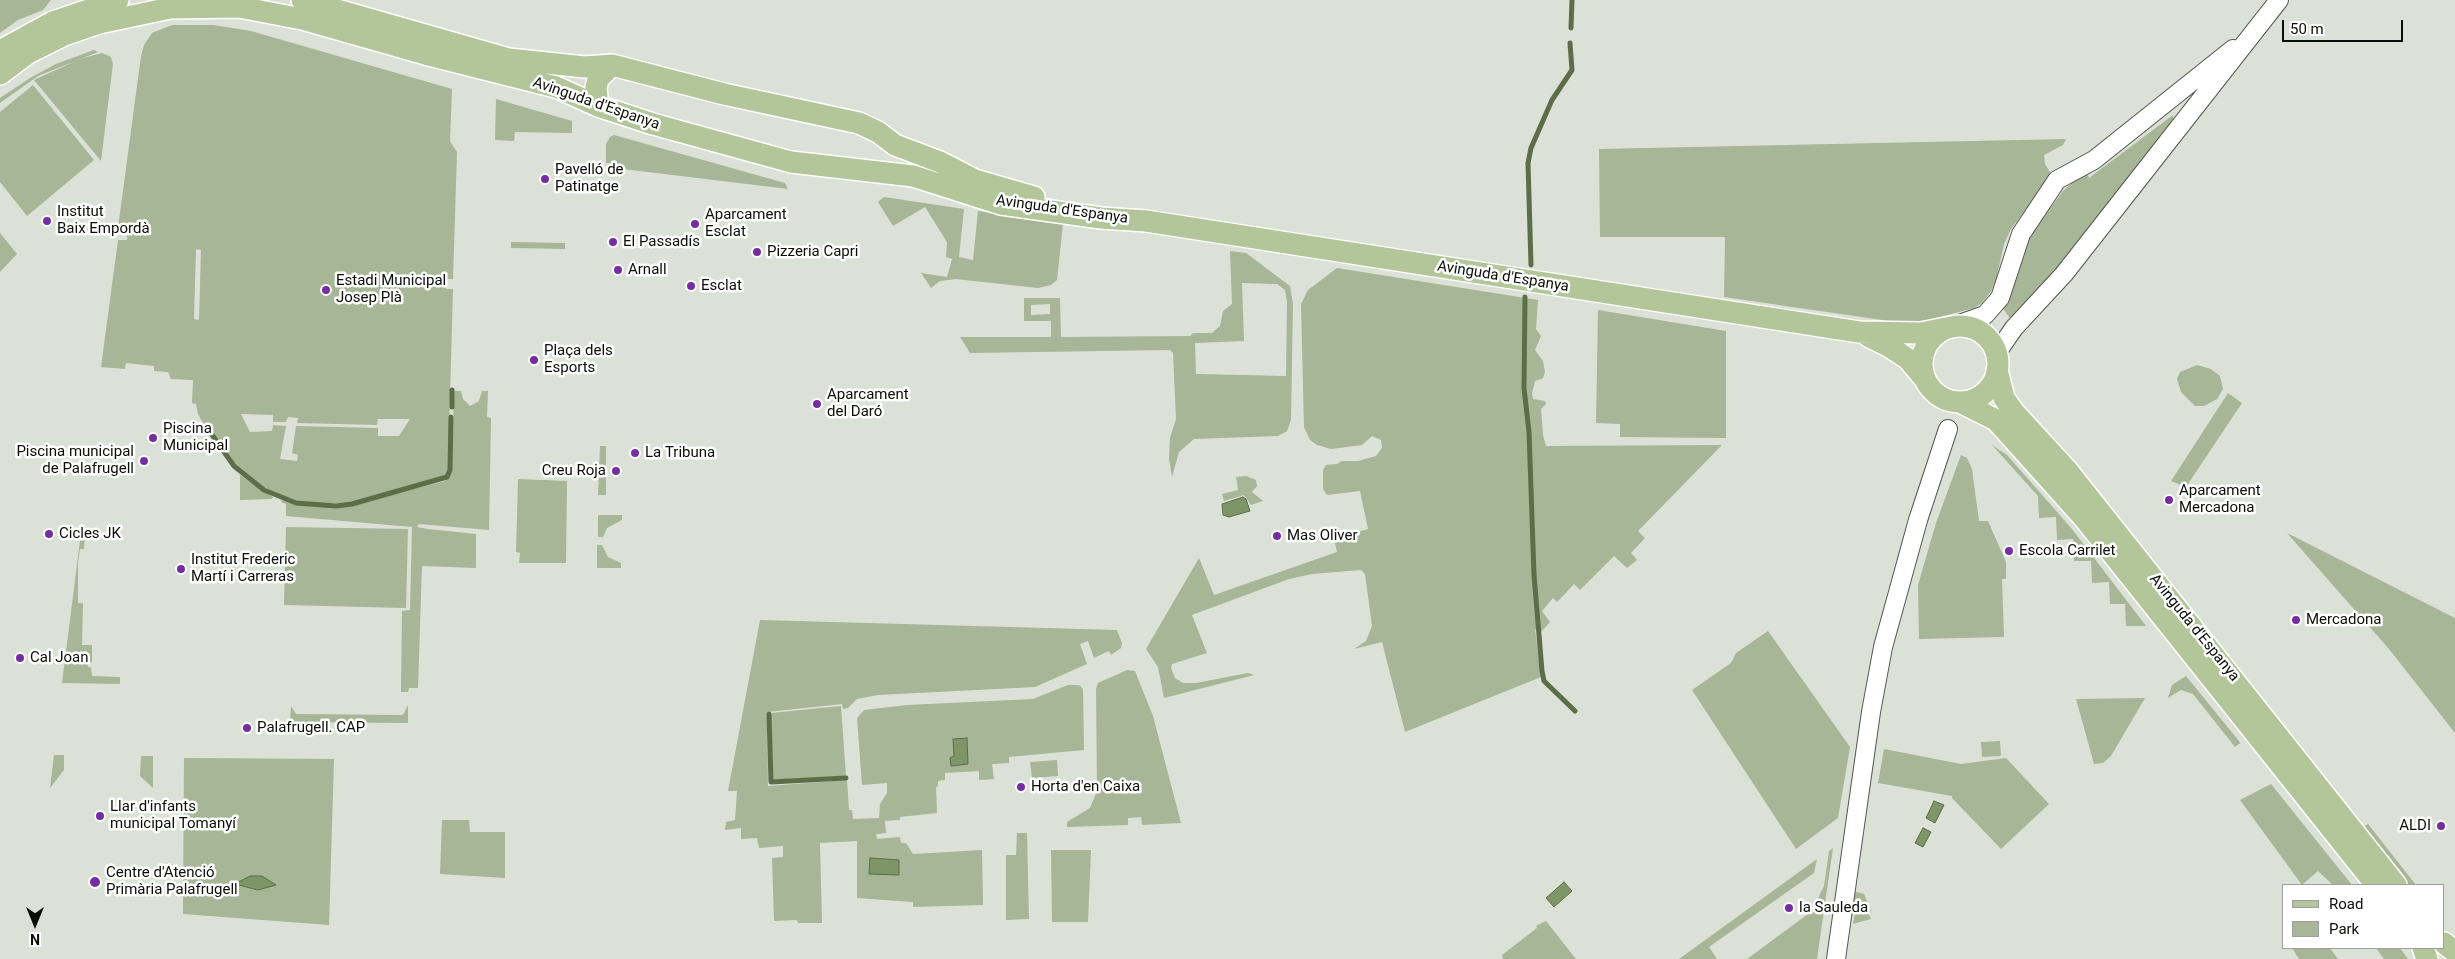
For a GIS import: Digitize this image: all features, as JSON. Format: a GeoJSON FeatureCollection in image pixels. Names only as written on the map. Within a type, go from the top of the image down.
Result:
{"type":"FeatureCollection","features":[{"type":"Feature","properties":{"kind":"main road"},"geometry":{"type":"LineString","coordinates":[[0,51],[53,22],[118,0]]}},
{"type":"Feature","properties":{"kind":"main road","name":"Avinguda d'Espanya"},"geometry":{"type":"LineString","coordinates":[[302,0],[509,59],[585,67],[612,65],[724,94],[859,123],[895,145],[940,162],[975,180],[1034,197],[1104,209],[1146,221]]}},
{"type":"Feature","properties":{"kind":"main road","name":"Avinguda d'Espanya"},"geometry":{"type":"LineString","coordinates":[[0,74],[28,53],[98,23],[170,8],[239,7],[302,19],[425,54],[556,87],[598,106],[652,124],[790,162],[913,176],[1001,204],[1117,220],[1146,221],[1859,332],[1905,333],[1950,327]]}},
{"type":"Feature","properties":{"kind":"main road"},"geometry":{"type":"LineString","coordinates":[[598,106],[596,88],[598,79],[612,65]]}},
{"type":"Feature","properties":{"kind":"main road"},"geometry":{"type":"LineString","coordinates":[[869,171],[884,160],[886,146],[883,136]]}},
{"type":"Feature","properties":{"kind":"main road"},"geometry":{"type":"LineString","coordinates":[[1965,326],[1981,332],[1999,355],[1994,381],[1977,398],[1960,402],[1939,396],[1930,388],[1924,378],[1922,366],[1925,348],[1936,334],[1950,327],[1965,326]]}},
{"type":"Feature","properties":{"kind":"main road","name":"Avinguda d'Espanya"},"geometry":{"type":"LineString","coordinates":[[1859,332],[1890,346],[1908,359],[1924,378]]}},
{"type":"Feature","properties":{"kind":"main road","name":"Avinguda d'Espanya"},"geometry":{"type":"LineString","coordinates":[[1999,355],[2004,398],[2013,411],[2067,470],[2395,884]]}},
{"type":"Feature","properties":{"kind":"main road","name":"Avinguda d'Espanya"},"geometry":{"type":"LineString","coordinates":[[1960,402],[1996,420],[2078,511],[2375,884]]}},
{"type":"Feature","properties":{"kind":"main road"},"geometry":{"type":"LineString","coordinates":[[2445,944],[2455,952]]}},
{"type":"Feature","properties":{"kind":"street"},"geometry":{"type":"LineString","coordinates":[[1999,355],[2279,0]]}},
{"type":"Feature","properties":{"kind":"street"},"geometry":{"type":"LineString","coordinates":[[1950,327],[1985,315],[2000,298],[2022,234],[2057,180],[2094,160],[2153,115],[2208,67],[2246,40]]}},
{"type":"Feature","properties":{"kind":"street"},"geometry":{"type":"LineString","coordinates":[[1836,959],[1861,779],[1883,647],[1918,520],[1948,429]]}},
{"type":"Feature","properties":{"kind":"green space"},"geometry":{"type":"Polygon","coordinates":[[[0,0],[51,0],[43,10],[18,20],[0,33],[0,0]]]}},
{"type":"Feature","properties":{"kind":"green space"},"geometry":{"type":"Polygon","coordinates":[[[172,25],[213,25],[251,31],[452,89],[450,141],[457,152],[453,279],[446,279],[446,289],[453,289],[448,469],[445,477],[347,503],[314,504],[292,500],[264,487],[231,460],[210,429],[207,430],[198,414],[196,404],[192,403],[193,380],[171,379],[168,372],[154,371],[154,366],[126,363],[125,369],[101,367],[118,240],[127,240],[127,229],[118,228],[141,56],[144,45],[152,33],[172,25]],[[196,249],[194,319],[199,320],[201,250],[196,249]],[[241,414],[250,432],[272,431],[273,425],[286,426],[280,459],[297,461],[298,455],[292,453],[296,426],[378,428],[378,436],[399,436],[410,419],[378,419],[377,425],[297,423],[298,418],[288,417],[286,422],[273,422],[273,415],[241,414]]]}},
{"type":"Feature","properties":{"kind":"green space"},"geometry":{"type":"Polygon","coordinates":[[[94,50],[98,52],[38,76],[0,103],[0,98],[30,78],[56,64],[94,50]]]}},
{"type":"Feature","properties":{"kind":"green space"},"geometry":{"type":"Polygon","coordinates":[[[102,53],[111,57],[113,64],[101,161],[34,80],[80,59],[102,53]]]}},
{"type":"Feature","properties":{"kind":"green space"},"geometry":{"type":"Polygon","coordinates":[[[33,85],[94,160],[27,216],[0,182],[0,112],[33,85]]]}},
{"type":"Feature","properties":{"kind":"green space"},"geometry":{"type":"Polygon","coordinates":[[[496,99],[572,121],[572,133],[515,132],[514,141],[495,140],[496,99]]]}},
{"type":"Feature","properties":{"kind":"green space"},"geometry":{"type":"Polygon","coordinates":[[[2173,115],[2173,121],[2056,270],[2010,318],[2001,306],[2017,261],[2030,236],[2063,191],[2071,184],[2070,180],[2087,173],[2089,178],[2173,115]]]}},
{"type":"Feature","properties":{"kind":"green space"},"geometry":{"type":"Polygon","coordinates":[[[614,135],[785,183],[788,189],[623,169],[623,165],[606,163],[606,144],[610,137],[614,135]]]}},
{"type":"Feature","properties":{"kind":"green space"},"geometry":{"type":"Polygon","coordinates":[[[2066,139],[2063,145],[2044,155],[2050,177],[2011,229],[2004,244],[1996,280],[1982,303],[1974,308],[1925,321],[1889,321],[1724,297],[1725,237],[1600,237],[1599,149],[2066,139]]]}},
{"type":"Feature","properties":{"kind":"green space"},"geometry":{"type":"Polygon","coordinates":[[[884,197],[964,209],[959,257],[973,260],[978,211],[1063,224],[1057,280],[1051,285],[1038,288],[956,279],[940,281],[931,288],[921,273],[947,277],[952,259],[946,257],[947,242],[925,207],[893,226],[878,202],[884,197]]]}},
{"type":"Feature","properties":{"kind":"green space"},"geometry":{"type":"Polygon","coordinates":[[[0,233],[17,254],[0,272],[0,233]]]}},
{"type":"Feature","properties":{"kind":"green space"},"geometry":{"type":"Polygon","coordinates":[[[511,242],[565,243],[565,249],[511,248],[511,242]]]}},
{"type":"Feature","properties":{"kind":"green space"},"geometry":{"type":"Polygon","coordinates":[[[1230,251],[1246,253],[1290,286],[1293,304],[1291,420],[1287,431],[1278,436],[1194,439],[1179,452],[1172,477],[1169,459],[1170,438],[1176,419],[1173,353],[1170,350],[970,353],[960,337],[1051,337],[1051,321],[1024,321],[1024,298],[1060,298],[1061,337],[1190,336],[1193,333],[1212,333],[1220,326],[1223,311],[1232,304],[1230,251]],[[1242,283],[1244,341],[1195,343],[1196,374],[1286,376],[1287,302],[1285,290],[1277,284],[1242,283]],[[1050,304],[1031,305],[1031,315],[1050,314],[1050,304]]]}},
{"type":"Feature","properties":{"kind":"green space"},"geometry":{"type":"Polygon","coordinates":[[[1337,268],[1538,300],[1536,329],[1541,336],[1535,350],[1543,361],[1545,372],[1543,378],[1535,381],[1532,393],[1533,399],[1545,401],[1546,404],[1541,409],[1546,446],[1722,445],[1638,531],[1645,538],[1631,553],[1637,560],[1627,568],[1614,556],[1580,590],[1574,584],[1557,602],[1553,598],[1542,611],[1550,622],[1540,633],[1535,629],[1541,677],[1405,732],[1382,642],[1354,649],[1366,641],[1372,626],[1365,574],[1361,570],[1312,574],[1289,579],[1192,615],[1207,653],[1172,664],[1171,668],[1175,678],[1183,683],[1196,683],[1248,673],[1254,675],[1164,698],[1158,667],[1146,649],[1199,558],[1214,595],[1337,552],[1334,539],[1368,529],[1360,491],[1327,495],[1323,489],[1323,470],[1326,465],[1337,464],[1342,461],[1358,461],[1376,456],[1382,448],[1381,440],[1372,436],[1362,445],[1331,449],[1317,445],[1310,440],[1304,427],[1301,304],[1308,290],[1337,268]]]}},
{"type":"Feature","properties":{"kind":"green space"},"geometry":{"type":"Polygon","coordinates":[[[1598,310],[1726,331],[1726,438],[1620,437],[1620,424],[1596,423],[1598,310]]]}},
{"type":"Feature","properties":{"kind":"green space"},"geometry":{"type":"Polygon","coordinates":[[[2197,365],[2211,369],[2220,376],[2223,389],[2217,399],[2204,406],[2195,406],[2181,392],[2177,379],[2180,372],[2197,365]]]}},
{"type":"Feature","properties":{"kind":"green space"},"geometry":{"type":"Polygon","coordinates":[[[454,391],[461,391],[463,399],[470,406],[479,401],[482,391],[488,391],[487,417],[491,418],[489,530],[419,524],[417,527],[476,534],[476,568],[422,566],[418,688],[409,688],[408,692],[401,692],[402,611],[410,610],[412,527],[286,516],[286,504],[281,502],[282,500],[316,507],[342,507],[445,481],[452,472],[454,391]]]}},
{"type":"Feature","properties":{"kind":"green space"},"geometry":{"type":"Polygon","coordinates":[[[2228,393],[2242,403],[2186,487],[2171,481],[2228,393]]]}},
{"type":"Feature","properties":{"kind":"green space"},"geometry":{"type":"Polygon","coordinates":[[[1992,445],[2007,455],[2072,529],[2146,626],[2126,626],[2125,604],[2110,604],[2109,582],[2092,583],[2091,561],[2074,561],[2073,539],[2057,540],[2056,517],[2039,518],[2038,496],[1992,445]]]}},
{"type":"Feature","properties":{"kind":"green space"},"geometry":{"type":"Polygon","coordinates":[[[600,446],[606,446],[606,495],[598,495],[600,446]]]}},
{"type":"Feature","properties":{"kind":"green space"},"geometry":{"type":"Polygon","coordinates":[[[1961,455],[1967,458],[1972,469],[1979,521],[1988,521],[2006,562],[2006,579],[2002,579],[2004,637],[1919,639],[1918,585],[1936,523],[1961,455]]]}},
{"type":"Feature","properties":{"kind":"green space"},"geometry":{"type":"Polygon","coordinates":[[[240,475],[273,497],[272,499],[240,500],[240,475]]]}},
{"type":"Feature","properties":{"kind":"green space"},"geometry":{"type":"Polygon","coordinates":[[[1246,476],[1256,480],[1257,486],[1252,492],[1263,501],[1251,505],[1244,495],[1224,501],[1222,494],[1238,490],[1236,477],[1246,476]]]}},
{"type":"Feature","properties":{"kind":"green space"},"geometry":{"type":"Polygon","coordinates":[[[518,479],[567,481],[566,563],[519,563],[520,553],[516,552],[518,479]]]}},
{"type":"Feature","properties":{"kind":"green space"},"geometry":{"type":"Polygon","coordinates":[[[598,515],[622,515],[622,520],[607,528],[603,537],[598,537],[598,515]]]}},
{"type":"Feature","properties":{"kind":"green space"},"geometry":{"type":"Polygon","coordinates":[[[286,527],[408,529],[406,608],[284,605],[286,527]]]}},
{"type":"Feature","properties":{"kind":"green space"},"geometry":{"type":"Polygon","coordinates":[[[81,533],[85,534],[84,549],[80,549],[78,563],[78,603],[83,603],[82,645],[92,645],[92,662],[88,663],[88,667],[91,667],[92,676],[120,677],[120,684],[62,683],[81,533]]]}},
{"type":"Feature","properties":{"kind":"green space"},"geometry":{"type":"Polygon","coordinates":[[[2287,533],[2455,618],[2455,733],[2389,649],[2287,533]]]}},
{"type":"Feature","properties":{"kind":"green space"},"geometry":{"type":"Polygon","coordinates":[[[597,545],[602,545],[608,557],[621,563],[621,568],[597,568],[597,545]]]}},
{"type":"Feature","properties":{"kind":"green space"},"geometry":{"type":"Polygon","coordinates":[[[760,620],[1117,630],[1122,643],[1121,648],[1111,655],[1109,651],[1094,658],[1088,641],[1080,644],[1087,664],[1035,687],[878,695],[857,699],[848,708],[843,709],[842,704],[767,712],[768,786],[847,780],[849,810],[852,810],[853,819],[879,818],[880,804],[887,793],[887,783],[862,785],[857,718],[864,710],[907,705],[1033,699],[1068,685],[1079,685],[1083,689],[1084,750],[1009,757],[1009,763],[992,764],[994,779],[979,780],[979,771],[945,773],[945,780],[938,781],[938,786],[936,787],[937,813],[900,817],[900,820],[885,821],[886,833],[876,834],[877,839],[900,837],[901,843],[906,843],[913,854],[982,850],[983,905],[913,907],[913,902],[857,898],[857,841],[820,843],[822,923],[798,923],[797,920],[774,921],[772,858],[783,857],[783,846],[759,848],[757,838],[741,839],[741,828],[725,830],[726,822],[735,820],[737,791],[728,791],[760,620]]]}},
{"type":"Feature","properties":{"kind":"green space"},"geometry":{"type":"Polygon","coordinates":[[[1768,631],[1850,747],[1838,818],[1796,849],[1692,690],[1731,663],[1736,653],[1768,631]]]}},
{"type":"Feature","properties":{"kind":"green space"},"geometry":{"type":"Polygon","coordinates":[[[1127,670],[1135,671],[1153,716],[1181,823],[1142,825],[1141,817],[1128,818],[1128,825],[1067,827],[1067,822],[1090,808],[1097,791],[1096,689],[1098,683],[1127,670]]]}},
{"type":"Feature","properties":{"kind":"green space"},"geometry":{"type":"Polygon","coordinates":[[[2186,676],[2239,741],[2240,743],[2235,747],[2193,694],[2181,690],[2168,698],[2172,685],[2186,676]]]}},
{"type":"Feature","properties":{"kind":"green space"},"geometry":{"type":"Polygon","coordinates":[[[2145,698],[2111,756],[2103,763],[2094,764],[2076,699],[2145,698]]]}},
{"type":"Feature","properties":{"kind":"green space"},"geometry":{"type":"Polygon","coordinates":[[[408,705],[408,723],[290,722],[291,706],[296,714],[403,715],[408,705]]]}},
{"type":"Feature","properties":{"kind":"green space"},"geometry":{"type":"Polygon","coordinates":[[[841,706],[846,776],[773,781],[771,713],[841,706]]]}},
{"type":"Feature","properties":{"kind":"green space"},"geometry":{"type":"Polygon","coordinates":[[[2000,741],[2001,756],[1982,757],[1981,742],[2000,741]]]}},
{"type":"Feature","properties":{"kind":"green space"},"geometry":{"type":"Polygon","coordinates":[[[1884,749],[1961,764],[2006,758],[2049,804],[2001,849],[1952,796],[1878,783],[1884,749]]]}},
{"type":"Feature","properties":{"kind":"green space"},"geometry":{"type":"Polygon","coordinates":[[[54,755],[64,755],[64,770],[50,788],[54,755]]]}},
{"type":"Feature","properties":{"kind":"green space"},"geometry":{"type":"Polygon","coordinates":[[[141,756],[153,756],[153,788],[140,776],[141,756]]]}},
{"type":"Feature","properties":{"kind":"green space"},"geometry":{"type":"Polygon","coordinates":[[[184,758],[334,759],[329,925],[183,914],[184,758]]]}},
{"type":"Feature","properties":{"kind":"green space"},"geometry":{"type":"Polygon","coordinates":[[[1057,760],[1058,776],[1032,778],[1030,762],[1057,760]]]}},
{"type":"Feature","properties":{"kind":"green space"},"geometry":{"type":"Polygon","coordinates":[[[2271,784],[2351,884],[2332,884],[2318,871],[2301,884],[2240,800],[2271,784]]]}},
{"type":"Feature","properties":{"kind":"green space"},"geometry":{"type":"Polygon","coordinates":[[[442,820],[469,820],[470,832],[505,832],[505,878],[440,874],[442,820]]]}},
{"type":"Feature","properties":{"kind":"green space"},"geometry":{"type":"Polygon","coordinates":[[[2368,824],[2415,884],[2406,884],[2362,828],[2368,824]]]}},
{"type":"Feature","properties":{"kind":"green space"},"geometry":{"type":"Polygon","coordinates":[[[1017,833],[1027,833],[1029,919],[1006,920],[1006,855],[1016,855],[1017,833]]]}},
{"type":"Feature","properties":{"kind":"green space"},"geometry":{"type":"Polygon","coordinates":[[[1833,848],[1817,959],[1747,959],[1812,911],[1824,886],[1829,851],[1833,848]]]}},
{"type":"Feature","properties":{"kind":"green space"},"geometry":{"type":"Polygon","coordinates":[[[1051,850],[1091,850],[1088,922],[1052,922],[1051,850]]]}},
{"type":"Feature","properties":{"kind":"green space"},"geometry":{"type":"Polygon","coordinates":[[[1817,859],[1814,873],[1709,947],[1717,959],[1679,959],[1817,859]]]}},
{"type":"Feature","properties":{"kind":"green space"},"geometry":{"type":"Polygon","coordinates":[[[1857,892],[1864,894],[1872,914],[1866,904],[1854,905],[1848,938],[1851,895],[1857,892]]]}},
{"type":"Feature","properties":{"kind":"green space"},"geometry":{"type":"Polygon","coordinates":[[[1862,907],[1867,910],[1871,919],[1853,924],[1856,908],[1862,907]]]}},
{"type":"Feature","properties":{"kind":"green space"},"geometry":{"type":"Polygon","coordinates":[[[1546,921],[1576,959],[1503,959],[1502,955],[1537,928],[1536,926],[1546,921]]]}},
{"type":"Feature","properties":{"kind":"green space"},"geometry":{"type":"Polygon","coordinates":[[[2293,949],[2331,949],[2338,959],[2299,959],[2293,949]]]}},
{"type":"Feature","properties":{"kind":"green space"},"geometry":{"type":"Polygon","coordinates":[[[2377,949],[2401,949],[2408,959],[2384,959],[2377,949]]]}},
{"type":"Feature","properties":{"kind":"shaded area"},"geometry":{"type":"Polygon","coordinates":[[[1243,497],[1246,499],[1250,511],[1229,517],[1223,515],[1222,504],[1243,497]]]}},
{"type":"Feature","properties":{"kind":"shaded area"},"geometry":{"type":"Polygon","coordinates":[[[967,738],[968,764],[951,766],[950,758],[954,756],[953,739],[967,738]]]}},
{"type":"Feature","properties":{"kind":"shaded area"},"geometry":{"type":"Polygon","coordinates":[[[1934,801],[1944,805],[1935,823],[1926,818],[1934,801]]]}},
{"type":"Feature","properties":{"kind":"shaded area"},"geometry":{"type":"Polygon","coordinates":[[[1923,828],[1931,832],[1923,847],[1915,843],[1923,828]]]}},
{"type":"Feature","properties":{"kind":"shaded area"},"geometry":{"type":"Polygon","coordinates":[[[870,858],[899,860],[899,875],[869,874],[870,858]]]}},
{"type":"Feature","properties":{"kind":"shaded area"},"geometry":{"type":"Polygon","coordinates":[[[250,876],[262,876],[276,885],[258,890],[235,884],[250,876]]]}},
{"type":"Feature","properties":{"kind":"shaded area"},"geometry":{"type":"Polygon","coordinates":[[[1564,882],[1572,891],[1554,907],[1546,898],[1564,882]]]}},
{"type":"Feature","properties":{"kind":"waterway"},"geometry":{"type":"LineString","coordinates":[[1571,28],[1572,0]]}},
{"type":"Feature","properties":{"kind":"waterway"},"geometry":{"type":"LineString","coordinates":[[1531,265],[1528,163],[1531,148],[1552,100],[1572,70],[1570,43]]}},
{"type":"Feature","properties":{"kind":"waterway"},"geometry":{"type":"LineString","coordinates":[[1525,297],[1524,388],[1529,432],[1534,575],[1542,671],[1544,681],[1575,711]]}},
{"type":"Feature","properties":{"kind":"waterway"},"geometry":{"type":"LineString","coordinates":[[452,390],[452,407]]}},
{"type":"Feature","properties":{"kind":"waterway"},"geometry":{"type":"LineString","coordinates":[[210,432],[234,466],[264,490],[296,503],[336,506],[352,504],[447,477],[450,470],[451,417]]}},
{"type":"Feature","properties":{"kind":"waterway"},"geometry":{"type":"LineString","coordinates":[[769,714],[771,782],[846,778]]}},
{"type":"Feature","properties":{"kind":"place","name":"Pavelló de Patinatge"},"geometry":{"type":"Point","coordinates":[545,179]}},
{"type":"Feature","properties":{"kind":"place","name":"Institut Baix Empordà"},"geometry":{"type":"Point","coordinates":[47,221]}},
{"type":"Feature","properties":{"kind":"place","name":"Aparcament Esclat"},"geometry":{"type":"Point","coordinates":[695,224]}},
{"type":"Feature","properties":{"kind":"place","name":"El Passadís"},"geometry":{"type":"Point","coordinates":[613,242]}},
{"type":"Feature","properties":{"kind":"place","name":"Pizzeria Capri"},"geometry":{"type":"Point","coordinates":[757,252]}},
{"type":"Feature","properties":{"kind":"place","name":"Arnall"},"geometry":{"type":"Point","coordinates":[618,270]}},
{"type":"Feature","properties":{"kind":"place","name":"Esclat"},"geometry":{"type":"Point","coordinates":[691,286]}},
{"type":"Feature","properties":{"kind":"place","name":"Estadi Municipal Josep Plà"},"geometry":{"type":"Point","coordinates":[326,290]}},
{"type":"Feature","properties":{"kind":"place","name":"Plaça dels Esports"},"geometry":{"type":"Point","coordinates":[534,360]}},
{"type":"Feature","properties":{"kind":"place","name":"Aparcament del Daró"},"geometry":{"type":"Point","coordinates":[817,404]}},
{"type":"Feature","properties":{"kind":"place","name":"Piscina Municipal"},"geometry":{"type":"Point","coordinates":[153,438]}},
{"type":"Feature","properties":{"kind":"place","name":"La Tribuna"},"geometry":{"type":"Point","coordinates":[635,453]}},
{"type":"Feature","properties":{"kind":"place","name":"Piscina municipal de Palafrugell"},"geometry":{"type":"Point","coordinates":[144,461]}},
{"type":"Feature","properties":{"kind":"place","name":"Creu Roja"},"geometry":{"type":"Point","coordinates":[616,471]}},
{"type":"Feature","properties":{"kind":"place","name":"Aparcament Mercadona"},"geometry":{"type":"Point","coordinates":[2169,500]}},
{"type":"Feature","properties":{"kind":"place","name":"Cicles JK"},"geometry":{"type":"Point","coordinates":[49,534]}},
{"type":"Feature","properties":{"kind":"place","name":"Mas Oliver"},"geometry":{"type":"Point","coordinates":[1277,536]}},
{"type":"Feature","properties":{"kind":"place","name":"Escola Carrilet"},"geometry":{"type":"Point","coordinates":[2009,551]}},
{"type":"Feature","properties":{"kind":"place","name":"Institut Frederic Martí i Carreras"},"geometry":{"type":"Point","coordinates":[181,569]}},
{"type":"Feature","properties":{"kind":"place","name":"Mercadona"},"geometry":{"type":"Point","coordinates":[2296,620]}},
{"type":"Feature","properties":{"kind":"place","name":"Cal Joan"},"geometry":{"type":"Point","coordinates":[20,658]}},
{"type":"Feature","properties":{"kind":"place","name":"Palafrugell. CAP"},"geometry":{"type":"Point","coordinates":[247,728]}},
{"type":"Feature","properties":{"kind":"place","name":"Horta d'en Caixa"},"geometry":{"type":"Point","coordinates":[1021,787]}},
{"type":"Feature","properties":{"kind":"place","name":"Llar d'infants municipal Tomanyí"},"geometry":{"type":"Point","coordinates":[100,816]}},
{"type":"Feature","properties":{"kind":"place","name":"ALDI"},"geometry":{"type":"Point","coordinates":[2441,826]}},
{"type":"Feature","properties":{"kind":"place","name":"Centre d'Atenció Primària Palafrugell"},"geometry":{"type":"Point","coordinates":[95,882]}},
{"type":"Feature","properties":{"kind":"place","name":"la Sauleda"},"geometry":{"type":"Point","coordinates":[1789,908]}}]}
